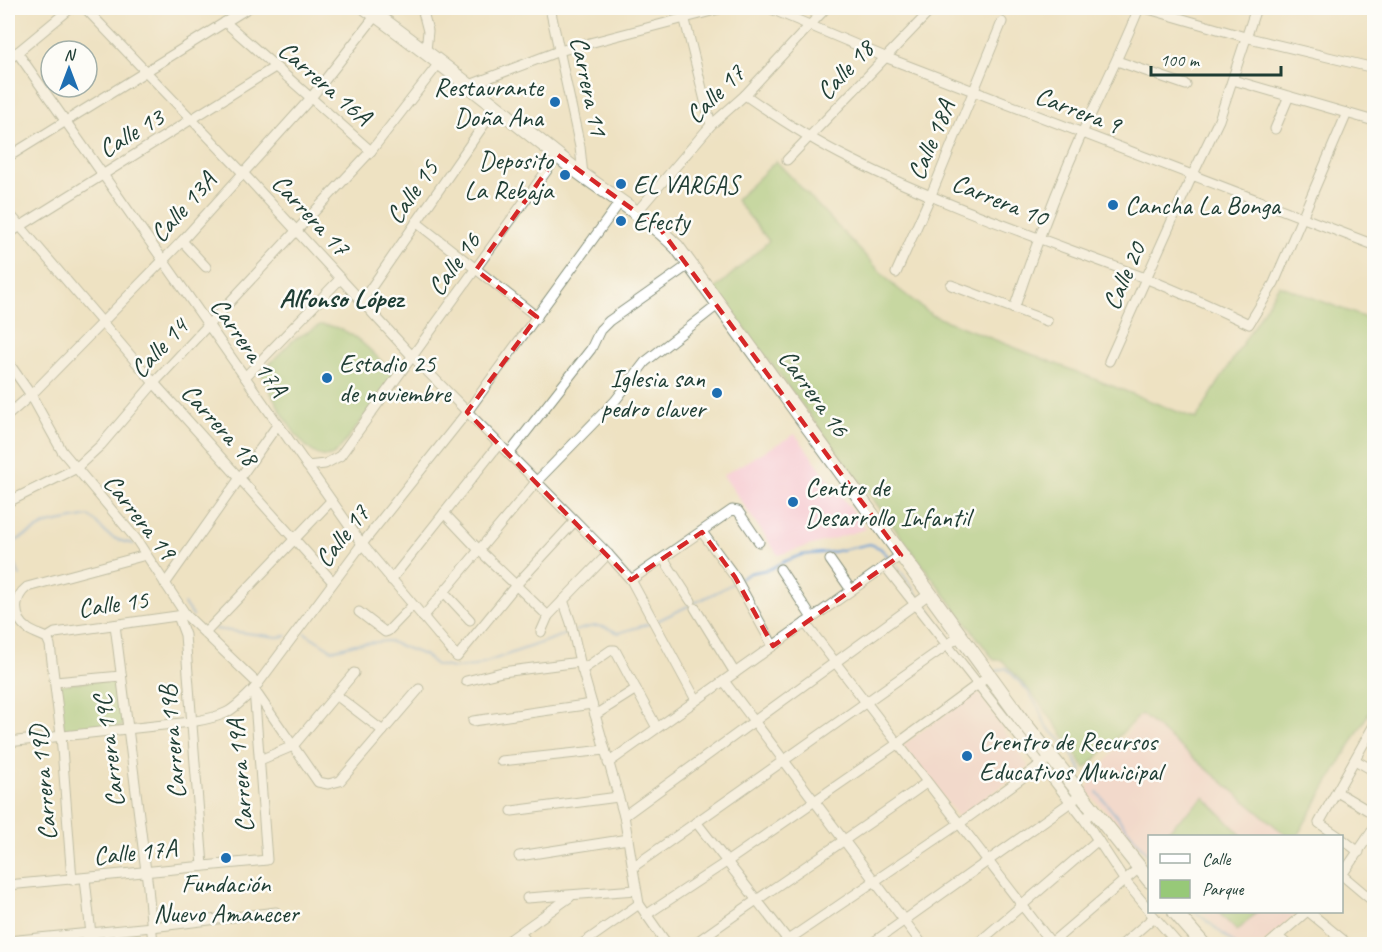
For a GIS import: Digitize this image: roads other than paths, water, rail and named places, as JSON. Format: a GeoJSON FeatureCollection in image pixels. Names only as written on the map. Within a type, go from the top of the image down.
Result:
{"type":"FeatureCollection","features":[{"type":"Feature","properties":{"kind":"main road","name":"Carrera 16"},"geometry":{"type":"LineString","coordinates":[[371,11],[441,62],[583,175],[661,230],[677,247],[990,676],[1019,727],[1089,815],[1148,880]]}},
{"type":"Feature","properties":{"kind":"main road"},"geometry":{"type":"LineString","coordinates":[[1176,913],[1203,945]]}},
{"type":"Feature","properties":{"kind":"street"},"geometry":{"type":"LineString","coordinates":[[8,60],[71,8]]}},
{"type":"Feature","properties":{"kind":"street","name":"Carrera 17"},"geometry":{"type":"LineString","coordinates":[[85,8],[243,173],[413,357],[631,580],[696,700]]}},
{"type":"Feature","properties":{"kind":"street"},"geometry":{"type":"LineString","coordinates":[[8,157],[248,8]]}},
{"type":"Feature","properties":{"kind":"street"},"geometry":{"type":"LineString","coordinates":[[422,8],[428,31],[426,51]]}},
{"type":"Feature","properties":{"kind":"street","name":"Carrera 11"},"geometry":{"type":"LineString","coordinates":[[550,8],[580,147],[583,175]]}},
{"type":"Feature","properties":{"kind":"street"},"geometry":{"type":"LineString","coordinates":[[470,85],[559,51],[683,12],[723,8]]}},
{"type":"Feature","properties":{"kind":"street","name":"Carrera 9"},"geometry":{"type":"LineString","coordinates":[[769,8],[885,57],[1374,245]]}},
{"type":"Feature","properties":{"kind":"street","name":"Calle 17"},"geometry":{"type":"LineString","coordinates":[[636,213],[711,125],[745,95],[826,8]]}},
{"type":"Feature","properties":{"kind":"street","name":"Calle 18"},"geometry":{"type":"LineString","coordinates":[[787,160],[933,8]]}},
{"type":"Feature","properties":{"kind":"street"},"geometry":{"type":"LineString","coordinates":[[1014,309],[1038,238],[1082,134],[1117,61],[1138,8]]}},
{"type":"Feature","properties":{"kind":"street"},"geometry":{"type":"LineString","coordinates":[[1145,8],[1245,37],[1374,68]]}},
{"type":"Feature","properties":{"kind":"street","name":"Calle 20"},"geometry":{"type":"LineString","coordinates":[[1108,362],[1219,120],[1256,8]]}},
{"type":"Feature","properties":{"kind":"street","name":"Calle 13A"},"geometry":{"type":"LineString","coordinates":[[8,415],[31,395],[164,260],[310,99],[371,11]]}},
{"type":"Feature","properties":{"kind":"street"},"geometry":{"type":"LineString","coordinates":[[683,12],[711,125]]}},
{"type":"Feature","properties":{"kind":"street","name":"Carrera 16A"},"geometry":{"type":"LineString","coordinates":[[225,22],[371,151]]}},
{"type":"Feature","properties":{"kind":"street","name":"Calle 18A"},"geometry":{"type":"LineString","coordinates":[[896,273],[931,195],[1002,22]]}},
{"type":"Feature","properties":{"kind":"street","name":"Carrera 17A"},"geometry":{"type":"LineString","coordinates":[[17,52],[362,544],[458,657],[516,585]]}},
{"type":"Feature","properties":{"kind":"street"},"geometry":{"type":"LineString","coordinates":[[1117,61],[1186,85]]}},
{"type":"Feature","properties":{"kind":"street","name":"Calle 14"},"geometry":{"type":"LineString","coordinates":[[8,502],[75,469],[100,445],[154,383],[371,151],[441,62]]}},
{"type":"Feature","properties":{"kind":"street","name":"Calle 13"},"geometry":{"type":"LineString","coordinates":[[8,234],[275,68]]}},
{"type":"Feature","properties":{"kind":"street"},"geometry":{"type":"LineString","coordinates":[[1233,80],[1374,121]]}},
{"type":"Feature","properties":{"kind":"street","name":"Carrera 10"},"geometry":{"type":"LineString","coordinates":[[745,95],[779,119],[849,159],[931,195],[1147,279],[1249,324],[1274,284],[1302,217]]}},
{"type":"Feature","properties":{"kind":"street"},"geometry":{"type":"LineString","coordinates":[[1275,129],[1289,96]]}},
{"type":"Feature","properties":{"kind":"street","name":"Calle 15"},"geometry":{"type":"LineString","coordinates":[[362,301],[496,107]]}},
{"type":"Feature","properties":{"kind":"street"},"geometry":{"type":"LineString","coordinates":[[1302,217],[1347,113]]}},
{"type":"Feature","properties":{"kind":"street","name":"Calle 16"},"geometry":{"type":"LineString","coordinates":[[307,466],[325,464],[340,456],[558,155]]}},
{"type":"Feature","properties":{"kind":"street","name":"Calle 17"},"geometry":{"type":"LineString","coordinates":[[8,742],[191,722],[230,712],[256,686],[362,544],[467,412],[620,202]]}},
{"type":"Feature","properties":{"kind":"street","name":"Carrera 18"},"geometry":{"type":"LineString","coordinates":[[8,212],[154,383],[333,582]]}},
{"type":"Feature","properties":{"kind":"street"},"geometry":{"type":"LineString","coordinates":[[416,222],[537,317]]}},
{"type":"Feature","properties":{"kind":"street"},"geometry":{"type":"LineString","coordinates":[[182,241],[206,267]]}},
{"type":"Feature","properties":{"kind":"street"},"geometry":{"type":"LineString","coordinates":[[509,454],[591,349],[600,330],[609,321],[690,264]]}},
{"type":"Feature","properties":{"kind":"street"},"geometry":{"type":"LineString","coordinates":[[245,377],[341,278]]}},
{"type":"Feature","properties":{"kind":"street"},"geometry":{"type":"LineString","coordinates":[[951,285],[1047,321]]}},
{"type":"Feature","properties":{"kind":"street"},"geometry":{"type":"LineString","coordinates":[[423,617],[536,482],[615,401],[652,356],[719,304]]}},
{"type":"Feature","properties":{"kind":"street","name":"Carrera 19"},"geometry":{"type":"LineString","coordinates":[[8,362],[31,395],[62,451],[136,539],[165,584],[182,616],[206,633],[256,686],[318,782],[328,784],[340,781],[384,731]]}},
{"type":"Feature","properties":{"kind":"street","name":"Calle 15"},"geometry":{"type":"LineString","coordinates":[[165,584],[278,424]]}},
{"type":"Feature","properties":{"kind":"street"},"geometry":{"type":"LineString","coordinates":[[391,580],[499,444]]}},
{"type":"Feature","properties":{"kind":"street"},"geometry":{"type":"LineString","coordinates":[[206,633],[331,501]]}},
{"type":"Feature","properties":{"kind":"street"},"geometry":{"type":"LineString","coordinates":[[631,580],[731,511],[736,510],[759,542]]}},
{"type":"Feature","properties":{"kind":"street"},"geometry":{"type":"LineString","coordinates":[[444,513],[548,616]]}},
{"type":"Feature","properties":{"kind":"street"},"geometry":{"type":"LineString","coordinates":[[516,585],[575,521]]}},
{"type":"Feature","properties":{"kind":"street"},"geometry":{"type":"LineString","coordinates":[[702,532],[735,577],[773,646]]}},
{"type":"Feature","properties":{"kind":"street"},"geometry":{"type":"LineString","coordinates":[[541,632],[548,616],[608,554]]}},
{"type":"Feature","properties":{"kind":"street"},"geometry":{"type":"LineString","coordinates":[[47,638],[28,629],[18,619],[16,605],[20,592],[27,586],[146,555]]}},
{"type":"Feature","properties":{"kind":"street"},"geometry":{"type":"LineString","coordinates":[[608,764],[901,555]]}},
{"type":"Feature","properties":{"kind":"street"},"geometry":{"type":"LineString","coordinates":[[663,558],[735,673]]}},
{"type":"Feature","properties":{"kind":"street"},"geometry":{"type":"LineString","coordinates":[[830,560],[851,590]]}},
{"type":"Feature","properties":{"kind":"street"},"geometry":{"type":"LineString","coordinates":[[885,566],[977,686],[1019,727]]}},
{"type":"Feature","properties":{"kind":"street"},"geometry":{"type":"LineString","coordinates":[[780,569],[808,621],[835,663],[1051,944],[1139,868]]}},
{"type":"Feature","properties":{"kind":"street"},"geometry":{"type":"LineString","coordinates":[[444,592],[470,620]]}},
{"type":"Feature","properties":{"kind":"street"},"geometry":{"type":"LineString","coordinates":[[624,816],[929,594]]}},
{"type":"Feature","properties":{"kind":"street"},"geometry":{"type":"LineString","coordinates":[[563,600],[624,816],[639,904],[667,945]]}},
{"type":"Feature","properties":{"kind":"street"},"geometry":{"type":"LineString","coordinates":[[359,612],[385,632],[413,605]]}},
{"type":"Feature","properties":{"kind":"street","name":"Calle 15"},"geometry":{"type":"LineString","coordinates":[[47,638],[55,633],[182,616]]}},
{"type":"Feature","properties":{"kind":"street","name":"Carrera 19B"},"geometry":{"type":"LineString","coordinates":[[182,616],[203,866]]}},
{"type":"Feature","properties":{"kind":"street"},"geometry":{"type":"LineString","coordinates":[[8,623],[18,619]]}},
{"type":"Feature","properties":{"kind":"street","name":"Carrera 19C"},"geometry":{"type":"LineString","coordinates":[[115,625],[153,945]]}},
{"type":"Feature","properties":{"kind":"street"},"geometry":{"type":"LineString","coordinates":[[633,867],[960,636]]}},
{"type":"Feature","properties":{"kind":"street","name":"Carrera 19D"},"geometry":{"type":"LineString","coordinates":[[47,638],[50,645],[61,735],[72,880]]}},
{"type":"Feature","properties":{"kind":"street"},"geometry":{"type":"LineString","coordinates":[[466,681],[502,672],[581,666],[615,650],[657,728]]}},
{"type":"Feature","properties":{"kind":"street"},"geometry":{"type":"LineString","coordinates":[[260,760],[293,746],[354,673]]}},
{"type":"Feature","properties":{"kind":"street"},"geometry":{"type":"LineString","coordinates":[[55,682],[121,676]]}},
{"type":"Feature","properties":{"kind":"street"},"geometry":{"type":"LineString","coordinates":[[646,915],[897,744],[990,676]]}},
{"type":"Feature","properties":{"kind":"street"},"geometry":{"type":"LineString","coordinates":[[724,681],[922,945]]}},
{"type":"Feature","properties":{"kind":"street","name":"Carrera 19A"},"geometry":{"type":"LineString","coordinates":[[256,686],[267,860]]}},
{"type":"Feature","properties":{"kind":"street"},"geometry":{"type":"LineString","coordinates":[[336,695],[384,731],[419,688]]}},
{"type":"Feature","properties":{"kind":"street"},"geometry":{"type":"LineString","coordinates":[[595,715],[636,689]]}},
{"type":"Feature","properties":{"kind":"street"},"geometry":{"type":"LineString","coordinates":[[473,721],[592,704]]}},
{"type":"Feature","properties":{"kind":"street"},"geometry":{"type":"LineString","coordinates":[[1335,835],[1319,823],[1374,727]]}},
{"type":"Feature","properties":{"kind":"street"},"geometry":{"type":"LineString","coordinates":[[501,761],[605,750]]}},
{"type":"Feature","properties":{"kind":"street"},"geometry":{"type":"LineString","coordinates":[[1355,760],[1374,771]]}},
{"type":"Feature","properties":{"kind":"street"},"geometry":{"type":"LineString","coordinates":[[696,822],[728,861],[787,943],[1046,761]]}},
{"type":"Feature","properties":{"kind":"street"},"geometry":{"type":"LineString","coordinates":[[694,945],[756,899],[845,842],[926,783]]}},
{"type":"Feature","properties":{"kind":"street"},"geometry":{"type":"LineString","coordinates":[[1337,792],[1374,814]]}},
{"type":"Feature","properties":{"kind":"street"},"geometry":{"type":"LineString","coordinates":[[512,812],[618,797]]}},
{"type":"Feature","properties":{"kind":"street"},"geometry":{"type":"LineString","coordinates":[[872,945],[1076,798]]}},
{"type":"Feature","properties":{"kind":"street"},"geometry":{"type":"LineString","coordinates":[[1089,815],[1098,840],[1125,881],[1148,909]]}},
{"type":"Feature","properties":{"kind":"street"},"geometry":{"type":"LineString","coordinates":[[1343,874],[1359,852],[1371,842],[1374,828]]}},
{"type":"Feature","properties":{"kind":"street"},"geometry":{"type":"LineString","coordinates":[[519,856],[628,839]]}},
{"type":"Feature","properties":{"kind":"street"},"geometry":{"type":"LineString","coordinates":[[977,945],[1098,840]]}},
{"type":"Feature","properties":{"kind":"street"},"geometry":{"type":"LineString","coordinates":[[1343,840],[1359,852]]}},
{"type":"Feature","properties":{"kind":"street","name":"Calle 17A"},"geometry":{"type":"LineString","coordinates":[[8,885],[267,860]]}},
{"type":"Feature","properties":{"kind":"street"},"geometry":{"type":"LineString","coordinates":[[1343,876],[1374,902]]}},
{"type":"Feature","properties":{"kind":"street"},"geometry":{"type":"LineString","coordinates":[[85,878],[92,945]]}},
{"type":"Feature","properties":{"kind":"street"},"geometry":{"type":"LineString","coordinates":[[527,898],[636,890]]}},
{"type":"Feature","properties":{"kind":"street"},"geometry":{"type":"LineString","coordinates":[[504,945],[572,896]]}},
{"type":"Feature","properties":{"kind":"street"},"geometry":{"type":"LineString","coordinates":[[582,945],[639,904]]}},
{"type":"Feature","properties":{"kind":"street"},"geometry":{"type":"LineString","coordinates":[[8,941],[276,912]]}},
{"type":"Feature","properties":{"kind":"street"},"geometry":{"type":"LineString","coordinates":[[1123,945],[1151,913],[1178,945]]}},
{"type":"Feature","properties":{"kind":"street"},"geometry":{"type":"LineString","coordinates":[[1269,945],[1306,913]]}},
{"type":"Feature","properties":{"kind":"street"},"geometry":{"type":"LineString","coordinates":[[1308,913],[1348,945]]}},
{"type":"Feature","properties":{"kind":"street"},"geometry":{"type":"LineString","coordinates":[[520,933],[529,945]]}},
{"type":"Feature","properties":{"kind":"street"},"geometry":{"type":"LineString","coordinates":[[1278,937],[1287,945]]}},
{"type":"Feature","properties":{"kind":"waterway"},"geometry":{"type":"LineString","coordinates":[[8,545],[47,524],[89,516],[110,536],[134,544]]}},
{"type":"Feature","properties":{"kind":"waterway"},"geometry":{"type":"LineString","coordinates":[[740,579],[750,573],[770,569],[801,555],[832,552],[870,544],[880,548],[890,558]]}},
{"type":"Feature","properties":{"kind":"waterway"},"geometry":{"type":"LineString","coordinates":[[8,546],[20,576]]}},
{"type":"Feature","properties":{"kind":"waterway"},"geometry":{"type":"LineString","coordinates":[[896,565],[919,597]]}},
{"type":"Feature","properties":{"kind":"waterway"},"geometry":{"type":"LineString","coordinates":[[657,621],[735,582]]}},
{"type":"Feature","properties":{"kind":"waterway"},"geometry":{"type":"LineString","coordinates":[[924,603],[947,636]]}},
{"type":"Feature","properties":{"kind":"waterway"},"geometry":{"type":"LineString","coordinates":[[184,604],[193,616]]}},
{"type":"Feature","properties":{"kind":"waterway"},"geometry":{"type":"LineString","coordinates":[[575,631],[597,626],[618,633],[652,623]]}},
{"type":"Feature","properties":{"kind":"waterway"},"geometry":{"type":"LineString","coordinates":[[215,629],[277,637],[287,636]]}},
{"type":"Feature","properties":{"kind":"waterway"},"geometry":{"type":"LineString","coordinates":[[305,633],[332,650],[355,644],[388,641],[424,655],[436,665],[454,668],[475,666],[569,633]]}},
{"type":"Feature","properties":{"kind":"waterway"},"geometry":{"type":"LineString","coordinates":[[996,671],[1006,668],[1027,690],[1046,726],[1067,746],[1082,772]]}},
{"type":"Feature","properties":{"kind":"waterway"},"geometry":{"type":"LineString","coordinates":[[1097,792],[1148,855]]}},
{"type":"Feature","properties":{"kind":"waterway"},"geometry":{"type":"LineString","coordinates":[[1197,913],[1235,944]]}},
{"type":"Feature","properties":{"kind":"place","name":"Restaurante Doña Ana"},"geometry":{"type":"Point","coordinates":[555,102]}},
{"type":"Feature","properties":{"kind":"place","name":"Deposito La Rebaja"},"geometry":{"type":"Point","coordinates":[565,175]}},
{"type":"Feature","properties":{"kind":"place","name":"EL VARGAS"},"geometry":{"type":"Point","coordinates":[621,184]}},
{"type":"Feature","properties":{"kind":"place","name":"Cancha La Bonga"},"geometry":{"type":"Point","coordinates":[1113,205]}},
{"type":"Feature","properties":{"kind":"place","name":"Efecty"},"geometry":{"type":"Point","coordinates":[621,221]}},
{"type":"Feature","properties":{"kind":"place","name":"Estadio 25 de noviembre"},"geometry":{"type":"Point","coordinates":[327,378]}},
{"type":"Feature","properties":{"kind":"place","name":"Iglesia san pedro claver"},"geometry":{"type":"Point","coordinates":[717,393]}},
{"type":"Feature","properties":{"kind":"place","name":"Centro de Desarrollo Infantil"},"geometry":{"type":"Point","coordinates":[793,502]}},
{"type":"Feature","properties":{"kind":"place","name":"Crentro de Recursos Educativos Municipal"},"geometry":{"type":"Point","coordinates":[967,756]}},
{"type":"Feature","properties":{"kind":"place","name":"Fundación Nuevo Amanecer"},"geometry":{"type":"Point","coordinates":[226,858]}},
{"type":"Feature","properties":{"kind":"district","name":"Alfonso López"},"geometry":{"type":"Point","coordinates":[341,298]}}]}
